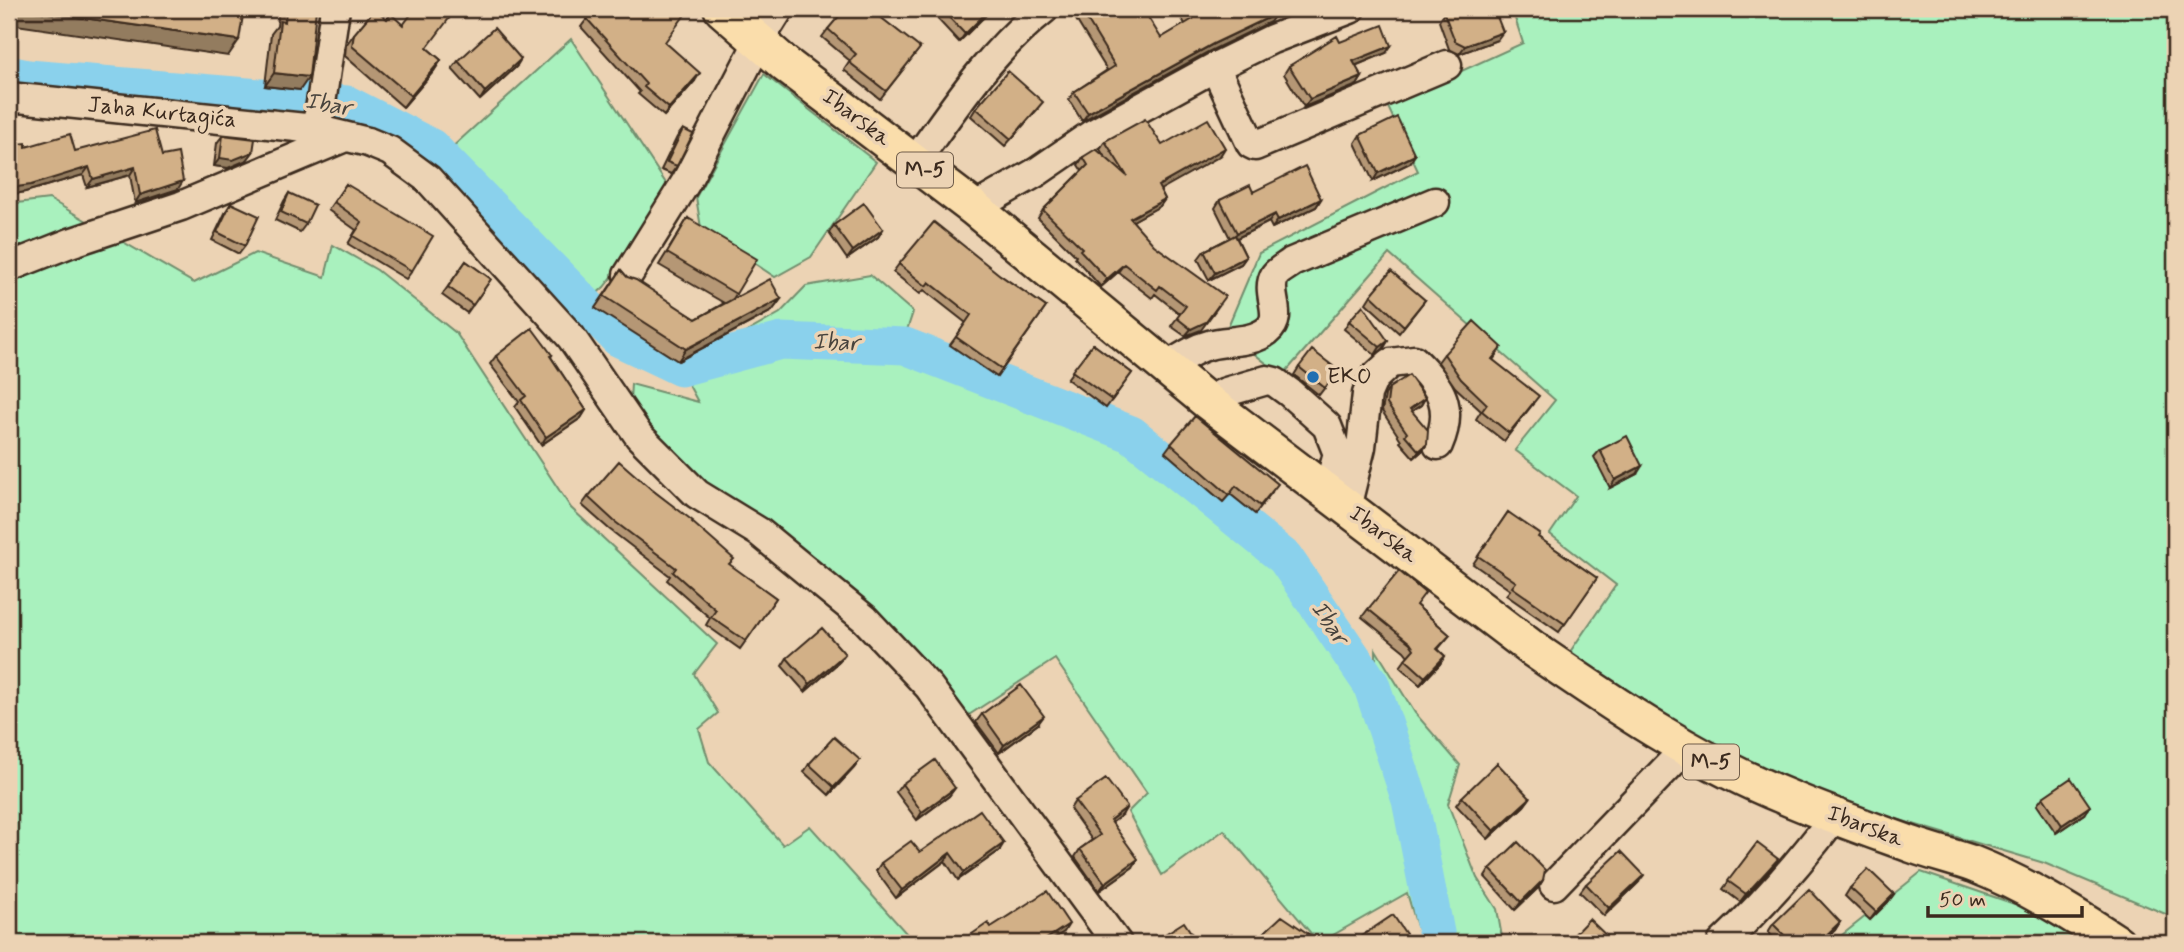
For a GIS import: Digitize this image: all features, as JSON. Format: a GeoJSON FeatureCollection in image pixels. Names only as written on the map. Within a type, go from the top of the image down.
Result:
{"type":"FeatureCollection","features":[{"type":"Feature","properties":{"kind":"main road","name":"Ibarska"},"geometry":{"type":"LineString","coordinates":[[722,9],[786,65],[974,208],[1207,401],[1533,649],[1685,748],[1783,796],[1973,864],[2028,890],[2117,943]]}},
{"type":"Feature","properties":{"kind":"street"},"geometry":{"type":"LineString","coordinates":[[317,120],[335,9]]}},
{"type":"Feature","properties":{"kind":"street"},"geometry":{"type":"LineString","coordinates":[[628,275],[686,182],[759,41],[779,9]]}},
{"type":"Feature","properties":{"kind":"street"},"geometry":{"type":"LineString","coordinates":[[915,162],[985,65],[1020,28],[1044,9]]}},
{"type":"Feature","properties":{"kind":"street"},"geometry":{"type":"LineString","coordinates":[[974,208],[1037,172],[1091,135],[1215,67],[1272,39],[1350,9]]}},
{"type":"Feature","properties":{"kind":"street"},"geometry":{"type":"LineString","coordinates":[[1215,67],[1251,144],[1255,146],[1447,65]]}},
{"type":"Feature","properties":{"kind":"street","name":"Jaha Kurtagića"},"geometry":{"type":"LineString","coordinates":[[9,97],[317,120],[345,137],[390,151],[428,179],[571,337],[639,436],[697,494],[759,532],[865,619],[929,687],[1117,943]]}},
{"type":"Feature","properties":{"kind":"street"},"geometry":{"type":"LineString","coordinates":[[9,267],[70,243],[181,206],[345,137]]}},
{"type":"Feature","properties":{"kind":"street"},"geometry":{"type":"LineString","coordinates":[[1166,367],[1208,345],[1266,332],[1273,324],[1276,310],[1271,284],[1276,273],[1292,261],[1435,202]]}},
{"type":"Feature","properties":{"kind":"street"},"geometry":{"type":"LineString","coordinates":[[1337,500],[1361,447],[1367,394],[1374,378],[1390,363],[1414,360],[1431,377],[1443,399],[1446,426],[1438,445]]}},
{"type":"Feature","properties":{"kind":"street"},"geometry":{"type":"LineString","coordinates":[[1207,401],[1226,392],[1267,380],[1275,382],[1290,393],[1326,426],[1338,454],[1337,500]]}},
{"type":"Feature","properties":{"kind":"street"},"geometry":{"type":"LineString","coordinates":[[1555,885],[1685,748]]}},
{"type":"Feature","properties":{"kind":"street"},"geometry":{"type":"LineString","coordinates":[[1721,943],[1754,914],[1800,863],[1835,816]]}},
{"type":"Feature","properties":{"kind":"green space"},"geometry":{"type":"Polygon","coordinates":[[[1512,9],[2175,9],[2175,918],[2044,863],[1839,802],[1745,769],[1563,662],[1616,585],[1550,534],[1576,496],[1515,450],[1555,400],[1389,254],[1282,376],[1226,331],[1259,253],[1418,171],[1387,105],[1523,43],[1512,9]]]}},
{"type":"Feature","properties":{"kind":"green space"},"geometry":{"type":"Polygon","coordinates":[[[571,39],[675,197],[604,287],[592,298],[449,150],[571,39]]]}},
{"type":"Feature","properties":{"kind":"green space"},"geometry":{"type":"Polygon","coordinates":[[[764,74],[876,162],[811,257],[775,277],[701,228],[696,197],[764,74]]]}},
{"type":"Feature","properties":{"kind":"green space"},"geometry":{"type":"Polygon","coordinates":[[[49,199],[194,283],[255,253],[325,277],[333,245],[377,270],[456,333],[571,508],[717,644],[694,674],[718,713],[699,729],[709,762],[783,845],[810,826],[915,943],[9,943],[9,204],[49,199]]]}},
{"type":"Feature","properties":{"kind":"green space"},"geometry":{"type":"Polygon","coordinates":[[[870,275],[913,312],[905,336],[784,331],[715,350],[780,313],[806,286],[870,275]]]}},
{"type":"Feature","properties":{"kind":"green space"},"geometry":{"type":"Polygon","coordinates":[[[784,352],[904,353],[1124,440],[1273,565],[1359,686],[1399,810],[1425,943],[1422,943],[1407,893],[1319,943],[1224,830],[1162,875],[1128,812],[1147,793],[1055,659],[961,720],[715,495],[653,433],[630,400],[631,384],[698,402],[684,376],[784,352]]]}},
{"type":"Feature","properties":{"kind":"green space"},"geometry":{"type":"Polygon","coordinates":[[[1376,650],[1415,713],[1460,765],[1448,804],[1477,878],[1497,909],[1503,943],[1447,943],[1416,796],[1376,672],[1376,650]]]}},
{"type":"Feature","properties":{"kind":"green space"},"geometry":{"type":"Polygon","coordinates":[[[1921,872],[2038,912],[2090,943],[1832,943],[1921,872]]]}},
{"type":"Feature","properties":{"kind":"building"},"geometry":{"type":"Polygon","coordinates":[[[20,9],[244,9],[239,40],[20,9]]]}},
{"type":"Feature","properties":{"kind":"building"},"geometry":{"type":"Polygon","coordinates":[[[286,9],[316,9],[309,77],[274,73],[280,21],[285,22],[286,9]]]}},
{"type":"Feature","properties":{"kind":"building"},"geometry":{"type":"Polygon","coordinates":[[[375,9],[387,19],[391,14],[403,25],[415,9],[456,9],[427,48],[441,60],[411,96],[352,46],[354,34],[375,9]]]}},
{"type":"Feature","properties":{"kind":"building"},"geometry":{"type":"Polygon","coordinates":[[[598,9],[689,9],[665,42],[700,73],[669,108],[644,87],[646,84],[587,19],[598,9]]]}},
{"type":"Feature","properties":{"kind":"building"},"geometry":{"type":"Polygon","coordinates":[[[845,9],[870,9],[920,48],[886,91],[849,62],[856,54],[828,29],[845,9]]]}},
{"type":"Feature","properties":{"kind":"building"},"geometry":{"type":"Polygon","coordinates":[[[941,9],[990,9],[965,34],[941,9]]]}},
{"type":"Feature","properties":{"kind":"building"},"geometry":{"type":"Polygon","coordinates":[[[1082,9],[1143,9],[1161,38],[1193,19],[1186,9],[1273,9],[1276,14],[1213,44],[1088,113],[1074,92],[1115,66],[1082,9]]]}},
{"type":"Feature","properties":{"kind":"building"},"geometry":{"type":"Polygon","coordinates":[[[1455,9],[1494,9],[1503,32],[1465,46],[1455,41],[1444,13],[1455,9]]]}},
{"type":"Feature","properties":{"kind":"building"},"geometry":{"type":"Polygon","coordinates":[[[1383,25],[1391,46],[1353,61],[1362,77],[1310,99],[1289,66],[1337,36],[1340,42],[1383,25]]]}},
{"type":"Feature","properties":{"kind":"building"},"geometry":{"type":"Polygon","coordinates":[[[494,28],[521,59],[485,92],[458,61],[494,28]]]}},
{"type":"Feature","properties":{"kind":"building"},"geometry":{"type":"Polygon","coordinates":[[[1008,71],[1043,102],[1011,139],[976,108],[1008,71]]]}},
{"type":"Feature","properties":{"kind":"building"},"geometry":{"type":"Polygon","coordinates":[[[1397,117],[1415,155],[1378,173],[1360,135],[1397,117]]]}},
{"type":"Feature","properties":{"kind":"building"},"geometry":{"type":"Polygon","coordinates":[[[1145,119],[1162,145],[1208,119],[1225,148],[1158,186],[1165,199],[1130,218],[1154,245],[1225,296],[1206,322],[1191,329],[1177,318],[1186,306],[1160,286],[1157,290],[1124,264],[1107,279],[1080,250],[1082,248],[1043,210],[1088,165],[1083,157],[1096,149],[1127,176],[1105,141],[1145,119]]]}},
{"type":"Feature","properties":{"kind":"building"},"geometry":{"type":"Polygon","coordinates":[[[683,129],[693,134],[677,166],[667,162],[683,129]]]}},
{"type":"Feature","properties":{"kind":"building"},"geometry":{"type":"Polygon","coordinates":[[[155,130],[162,156],[178,153],[183,181],[140,195],[135,167],[93,179],[89,167],[31,185],[9,188],[9,145],[26,143],[26,147],[70,134],[75,151],[155,130]]]}},
{"type":"Feature","properties":{"kind":"building"},"geometry":{"type":"Polygon","coordinates":[[[223,135],[255,139],[253,152],[233,160],[220,158],[223,135]]]}},
{"type":"Feature","properties":{"kind":"building"},"geometry":{"type":"Polygon","coordinates":[[[1305,166],[1321,199],[1278,220],[1275,214],[1237,233],[1220,200],[1250,185],[1253,192],[1305,166]]]}},
{"type":"Feature","properties":{"kind":"building"},"geometry":{"type":"Polygon","coordinates":[[[346,184],[433,236],[412,271],[353,236],[362,222],[334,202],[346,184]]]}},
{"type":"Feature","properties":{"kind":"building"},"geometry":{"type":"Polygon","coordinates":[[[289,193],[315,205],[306,224],[281,212],[289,193]]]}},
{"type":"Feature","properties":{"kind":"building"},"geometry":{"type":"Polygon","coordinates":[[[231,203],[259,216],[245,246],[217,232],[231,203]]]}},
{"type":"Feature","properties":{"kind":"building"},"geometry":{"type":"Polygon","coordinates":[[[864,203],[883,229],[853,251],[834,225],[864,203]]]}},
{"type":"Feature","properties":{"kind":"building"},"geometry":{"type":"Polygon","coordinates":[[[688,218],[757,259],[736,294],[667,253],[688,218]]]}},
{"type":"Feature","properties":{"kind":"building"},"geometry":{"type":"Polygon","coordinates":[[[934,222],[1000,275],[1046,307],[1002,369],[956,337],[971,315],[929,282],[926,286],[899,264],[934,222]]]}},
{"type":"Feature","properties":{"kind":"building"},"geometry":{"type":"Polygon","coordinates":[[[1235,235],[1246,257],[1215,273],[1204,251],[1235,235]]]}},
{"type":"Feature","properties":{"kind":"building"},"geometry":{"type":"Polygon","coordinates":[[[466,261],[491,279],[473,305],[448,287],[466,261]]]}},
{"type":"Feature","properties":{"kind":"building"},"geometry":{"type":"Polygon","coordinates":[[[621,270],[627,277],[636,280],[696,319],[770,279],[781,299],[686,349],[604,296],[621,270]]]}},
{"type":"Feature","properties":{"kind":"building"},"geometry":{"type":"Polygon","coordinates":[[[1391,271],[1425,300],[1404,326],[1371,295],[1391,271]]]}},
{"type":"Feature","properties":{"kind":"building"},"geometry":{"type":"Polygon","coordinates":[[[1363,305],[1388,341],[1380,347],[1349,321],[1363,305]]]}},
{"type":"Feature","properties":{"kind":"building"},"geometry":{"type":"Polygon","coordinates":[[[1474,321],[1502,347],[1492,359],[1539,396],[1509,433],[1482,411],[1487,404],[1461,379],[1444,354],[1474,321]]]}},
{"type":"Feature","properties":{"kind":"building"},"geometry":{"type":"Polygon","coordinates":[[[532,328],[586,410],[546,437],[521,400],[526,396],[496,356],[532,328]]]}},
{"type":"Feature","properties":{"kind":"building"},"geometry":{"type":"Polygon","coordinates":[[[1093,344],[1132,373],[1112,400],[1072,371],[1093,344]]]}},
{"type":"Feature","properties":{"kind":"building"},"geometry":{"type":"Polygon","coordinates":[[[1312,350],[1338,370],[1325,388],[1299,367],[1312,350]]]}},
{"type":"Feature","properties":{"kind":"building"},"geometry":{"type":"Polygon","coordinates":[[[1409,375],[1425,398],[1410,409],[1428,430],[1427,444],[1419,451],[1405,435],[1407,433],[1387,404],[1389,388],[1409,375]]]}},
{"type":"Feature","properties":{"kind":"building"},"geometry":{"type":"Polygon","coordinates":[[[1195,416],[1278,484],[1260,506],[1236,486],[1229,495],[1171,444],[1195,416]]]}},
{"type":"Feature","properties":{"kind":"building"},"geometry":{"type":"Polygon","coordinates":[[[1627,436],[1642,466],[1615,480],[1600,450],[1627,436]]]}},
{"type":"Feature","properties":{"kind":"building"},"geometry":{"type":"Polygon","coordinates":[[[619,461],[693,521],[734,559],[729,564],[776,598],[746,641],[711,617],[716,610],[673,572],[676,568],[614,521],[588,497],[619,461]]]}},
{"type":"Feature","properties":{"kind":"building"},"geometry":{"type":"Polygon","coordinates":[[[1508,512],[1540,534],[1538,537],[1597,578],[1565,624],[1512,587],[1516,582],[1478,556],[1508,512]]]}},
{"type":"Feature","properties":{"kind":"building"},"geometry":{"type":"Polygon","coordinates":[[[1399,571],[1425,593],[1416,605],[1450,635],[1437,649],[1445,656],[1425,677],[1405,659],[1414,649],[1410,643],[1368,609],[1399,571]]]}},
{"type":"Feature","properties":{"kind":"building"},"geometry":{"type":"Polygon","coordinates":[[[822,628],[845,654],[810,684],[787,658],[822,628]]]}},
{"type":"Feature","properties":{"kind":"building"},"geometry":{"type":"Polygon","coordinates":[[[1021,685],[1044,716],[1004,745],[982,714],[1021,685]]]}},
{"type":"Feature","properties":{"kind":"building"},"geometry":{"type":"Polygon","coordinates":[[[834,737],[860,760],[834,787],[809,764],[834,737]]]}},
{"type":"Feature","properties":{"kind":"building"},"geometry":{"type":"Polygon","coordinates":[[[935,760],[955,788],[922,812],[902,784],[935,760]]]}},
{"type":"Feature","properties":{"kind":"building"},"geometry":{"type":"Polygon","coordinates":[[[1497,763],[1530,798],[1494,831],[1462,797],[1497,763]]]}},
{"type":"Feature","properties":{"kind":"building"},"geometry":{"type":"Polygon","coordinates":[[[2071,778],[2090,806],[2062,825],[2043,797],[2071,778]]]}},
{"type":"Feature","properties":{"kind":"building"},"geometry":{"type":"Polygon","coordinates":[[[1106,779],[1127,807],[1110,820],[1138,859],[1105,883],[1080,849],[1100,835],[1075,801],[1106,779]]]}},
{"type":"Feature","properties":{"kind":"building"},"geometry":{"type":"Polygon","coordinates":[[[980,810],[1004,843],[964,872],[950,853],[902,890],[881,863],[911,841],[920,852],[980,810]]]}},
{"type":"Feature","properties":{"kind":"building"},"geometry":{"type":"Polygon","coordinates":[[[1518,842],[1545,870],[1543,880],[1521,902],[1490,869],[1518,842]]]}},
{"type":"Feature","properties":{"kind":"building"},"geometry":{"type":"Polygon","coordinates":[[[1757,843],[1778,859],[1746,894],[1728,881],[1757,843]]]}},
{"type":"Feature","properties":{"kind":"building"},"geometry":{"type":"Polygon","coordinates":[[[1621,851],[1644,875],[1609,908],[1586,884],[1621,851]]]}},
{"type":"Feature","properties":{"kind":"building"},"geometry":{"type":"Polygon","coordinates":[[[1868,869],[1894,894],[1876,912],[1850,888],[1868,869]]]}},
{"type":"Feature","properties":{"kind":"building"},"geometry":{"type":"Polygon","coordinates":[[[1809,889],[1840,922],[1818,943],[1792,943],[1773,924],[1809,889]]]}},
{"type":"Feature","properties":{"kind":"building"},"geometry":{"type":"Polygon","coordinates":[[[1047,891],[1069,924],[1040,943],[959,943],[988,923],[991,927],[1047,891]]]}},
{"type":"Feature","properties":{"kind":"building"},"geometry":{"type":"Polygon","coordinates":[[[1393,915],[1412,943],[1351,943],[1393,915]]]}},
{"type":"Feature","properties":{"kind":"building"},"geometry":{"type":"Polygon","coordinates":[[[1282,916],[1310,935],[1305,943],[1255,941],[1282,916]]]}},
{"type":"Feature","properties":{"kind":"building"},"geometry":{"type":"Polygon","coordinates":[[[1589,919],[1614,943],[1566,943],[1589,919]]]}},
{"type":"Feature","properties":{"kind":"building"},"geometry":{"type":"Polygon","coordinates":[[[1184,922],[1198,943],[1151,943],[1184,922]]]}},
{"type":"Feature","properties":{"kind":"waterway","name":"Ibar"},"geometry":{"type":"LineString","coordinates":[[9,74],[28,78],[347,104],[431,147],[618,338],[681,368],[781,341],[905,346],[1131,434],[1285,558],[1371,684],[1410,800],[1438,943]]}},
{"type":"Feature","properties":{"kind":"place","name":"EKO"},"geometry":{"type":"Point","coordinates":[1313,377]}}]}
